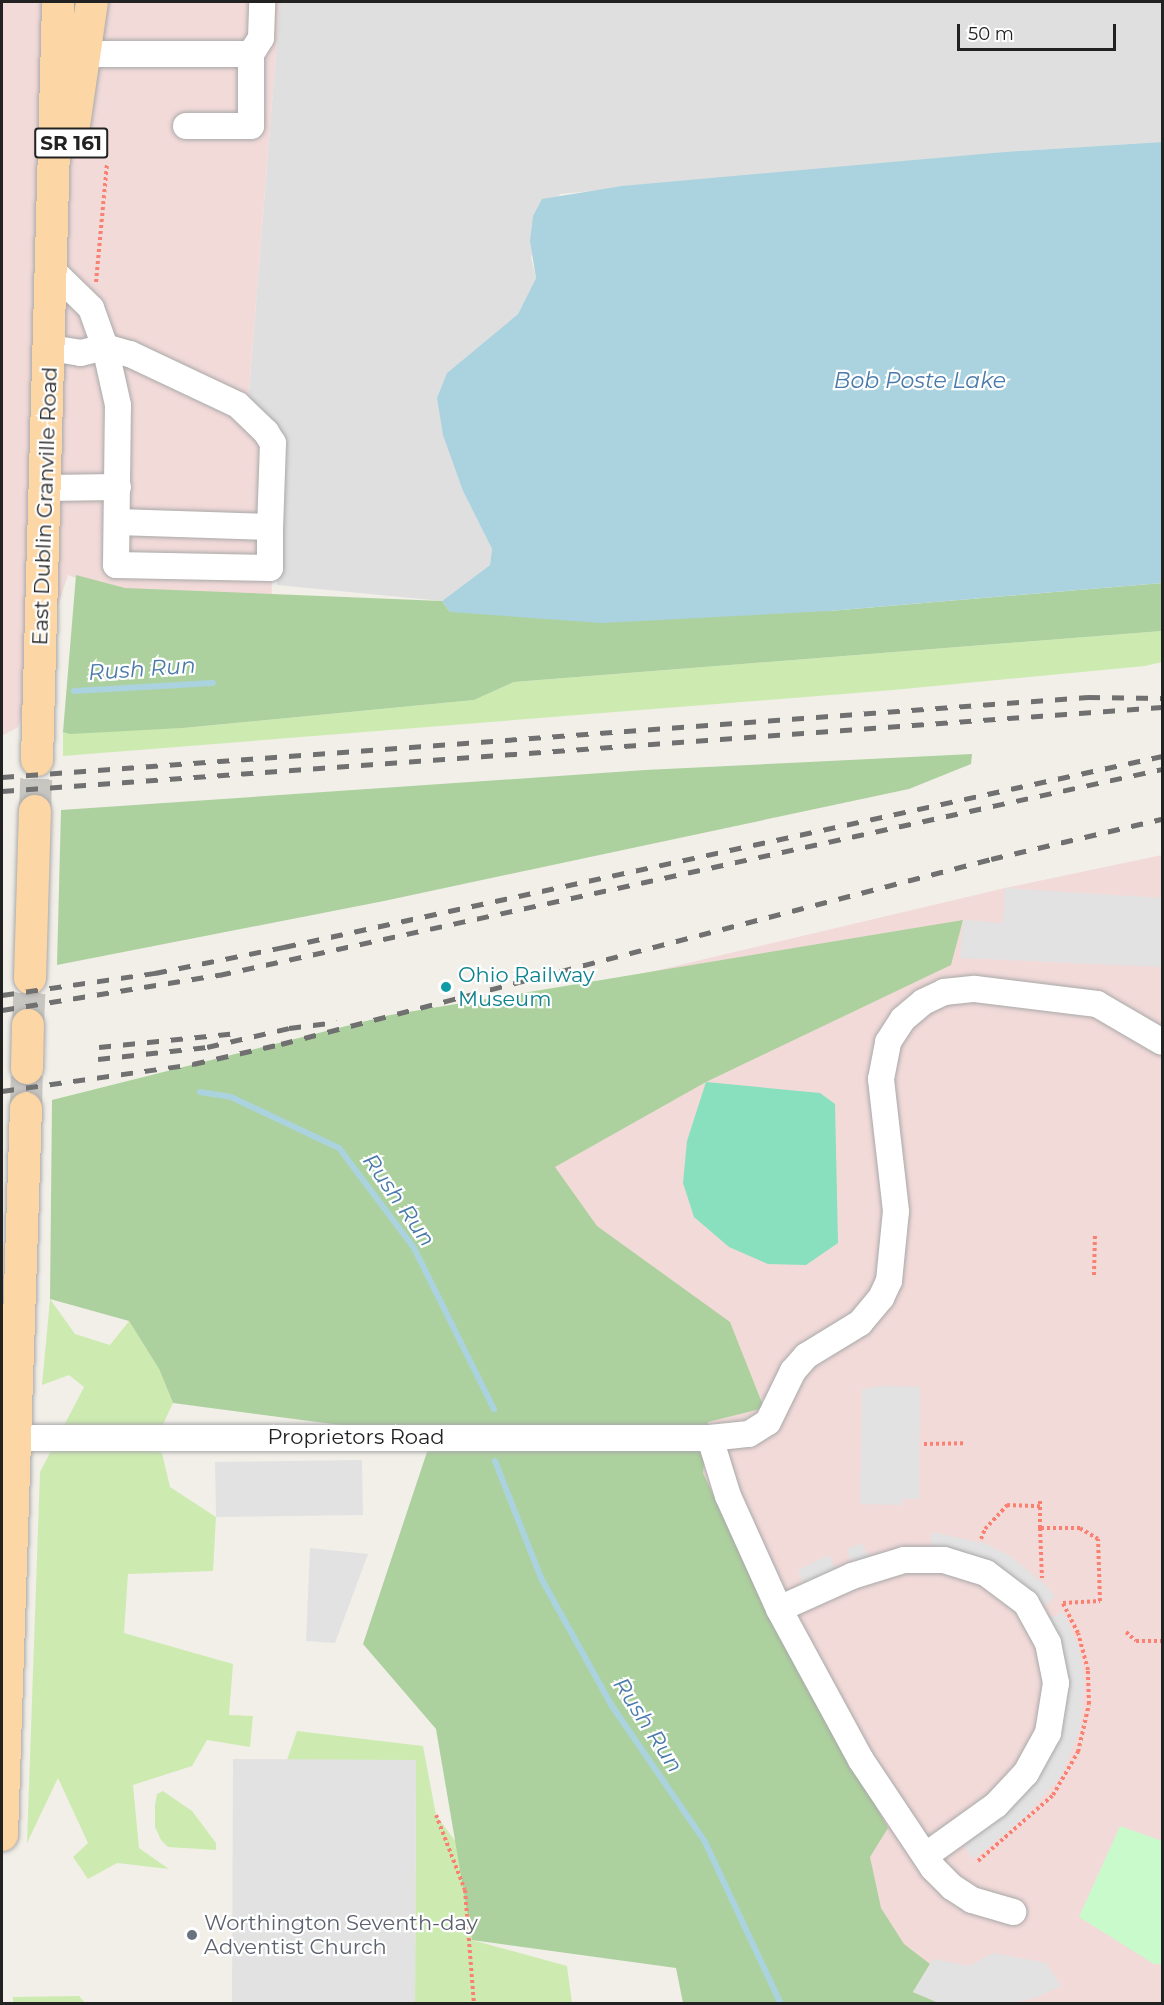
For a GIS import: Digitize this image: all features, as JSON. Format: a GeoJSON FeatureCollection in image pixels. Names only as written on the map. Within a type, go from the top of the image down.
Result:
{"type":"FeatureCollection","features":[{"type":"Feature","properties":{"kind":"main road","name":"East Dublin Granville Road"},"geometry":{"type":"LineString","coordinates":[[37,760],[51,348],[58,2]]}},
{"type":"Feature","properties":{"kind":"main road","name":"East Dublin Granville Road"},"geometry":{"type":"LineString","coordinates":[[53,261],[92,2]]}},
{"type":"Feature","properties":{"kind":"main road"},"geometry":{"type":"LineString","coordinates":[[30,978],[35,811]]}},
{"type":"Feature","properties":{"kind":"main road"},"geometry":{"type":"LineString","coordinates":[[27,1068],[28,1025]]}},
{"type":"Feature","properties":{"kind":"main road"},"geometry":{"type":"LineString","coordinates":[[2,1835],[8,1438],[26,1108]]}},
{"type":"Feature","properties":{"kind":"lane"},"geometry":{"type":"LineString","coordinates":[[186,126],[252,126],[251,54],[261,38],[262,2]]}},
{"type":"Feature","properties":{"kind":"lane"},"geometry":{"type":"LineString","coordinates":[[85,54],[251,54]]}},
{"type":"Feature","properties":{"kind":"lane"},"geometry":{"type":"LineString","coordinates":[[51,348],[81,353],[105,347],[130,354],[238,405],[266,432],[273,443],[270,568],[116,565],[118,405],[105,347],[91,308],[53,261]]}},
{"type":"Feature","properties":{"kind":"lane"},"geometry":{"type":"LineString","coordinates":[[46,488],[118,486]]}},
{"type":"Feature","properties":{"kind":"lane"},"geometry":{"type":"LineString","coordinates":[[117,522],[270,527]]}},
{"type":"Feature","properties":{"kind":"lane","name":"Proprietors Road"},"geometry":{"type":"LineString","coordinates":[[8,1438],[710,1438],[749,1434],[768,1422],[793,1371],[806,1356],[860,1323],[885,1289],[894,1253],[896,1211],[881,1078],[888,1042],[903,1018],[923,1002],[944,992],[975,989],[1096,1004],[1162,1042]]}},
{"type":"Feature","properties":{"kind":"lane"},"geometry":{"type":"LineString","coordinates":[[710,1438],[728,1496],[779,1609],[861,1760],[925,1856],[951,1887],[972,1900],[1013,1912]]}},
{"type":"Feature","properties":{"kind":"lane"},"geometry":{"type":"LineString","coordinates":[[779,1609],[852,1576],[904,1560],[944,1560],[986,1574],[1026,1603],[1048,1643],[1056,1683],[1048,1733],[1026,1773],[996,1805],[925,1856]]}},
{"type":"Feature","properties":{"kind":"path"},"geometry":{"type":"LineString","coordinates":[[1094,1275],[1095,1234]]}},
{"type":"Feature","properties":{"kind":"path"},"geometry":{"type":"LineString","coordinates":[[924,1444],[963,1443]]}},
{"type":"Feature","properties":{"kind":"path"},"geometry":{"type":"LineString","coordinates":[[1040,1499],[1040,1528]]}},
{"type":"Feature","properties":{"kind":"path"},"geometry":{"type":"LineString","coordinates":[[981,1539],[985,1529],[1007,1505],[1040,1506]]}},
{"type":"Feature","properties":{"kind":"path"},"geometry":{"type":"LineString","coordinates":[[1126,1632],[1136,1641],[1162,1641]]}},
{"type":"Feature","properties":{"kind":"path"},"geometry":{"type":"LineString","coordinates":[[436,1815],[465,1890],[474,2004]]}},
{"type":"Feature","properties":{"kind":"shaded area"},"geometry":{"type":"Polygon","coordinates":[[[2,2],[280,2],[248,403],[278,427],[271,609],[125,596],[68,575],[18,727],[2,736],[2,2]]]}},
{"type":"Feature","properties":{"kind":"shaded area"},"geometry":{"type":"Polygon","coordinates":[[[280,2],[1162,2],[1162,142],[1004,152],[560,194],[531,257],[536,278],[518,314],[447,373],[463,491],[492,549],[490,565],[442,601],[277,585],[278,427],[248,404],[280,2]]]}},
{"type":"Feature","properties":{"kind":"shaded area"},"geometry":{"type":"Polygon","coordinates":[[[1162,855],[1162,2003],[717,2003],[490,1010],[1005,888],[1162,855]]]}},
{"type":"Feature","properties":{"kind":"shaded area"},"geometry":{"type":"Polygon","coordinates":[[[1005,888],[1162,898],[1162,967],[960,958],[963,920],[1003,923],[1005,888]]]}},
{"type":"Feature","properties":{"kind":"shaded area"},"geometry":{"type":"Polygon","coordinates":[[[880,1386],[920,1387],[919,1499],[903,1499],[903,1505],[860,1504],[862,1389],[880,1386]]]}},
{"type":"Feature","properties":{"kind":"shaded area"},"geometry":{"type":"Polygon","coordinates":[[[362,1460],[363,1515],[216,1517],[215,1462],[362,1460]]]}},
{"type":"Feature","properties":{"kind":"shaded area"},"geometry":{"type":"Polygon","coordinates":[[[932,1532],[986,1544],[1010,1556],[1046,1586],[1055,1597],[1043,1607],[1048,1619],[1063,1612],[1079,1647],[1084,1680],[1080,1729],[1061,1776],[1022,1820],[973,1859],[950,1826],[1005,1778],[1026,1753],[1038,1730],[1045,1681],[1039,1654],[1025,1622],[987,1589],[963,1578],[933,1572],[901,1574],[861,1585],[813,1609],[798,1570],[829,1555],[837,1573],[852,1566],[847,1549],[862,1543],[869,1559],[931,1547],[932,1532]]]}},
{"type":"Feature","properties":{"kind":"shaded area"},"geometry":{"type":"Polygon","coordinates":[[[310,1548],[368,1554],[335,1643],[306,1641],[310,1548]]]}},
{"type":"Feature","properties":{"kind":"shaded area"},"geometry":{"type":"Polygon","coordinates":[[[233,1759],[416,1760],[415,2003],[232,2003],[233,1759]]]}},
{"type":"Feature","properties":{"kind":"shaded area"},"geometry":{"type":"Polygon","coordinates":[[[993,1953],[1046,1963],[1061,1986],[1035,1998],[1006,2004],[939,2003],[913,1992],[933,1959],[969,1966],[993,1953]]]}},
{"type":"Feature","properties":{"kind":"green space"},"geometry":{"type":"Polygon","coordinates":[[[76,575],[125,588],[442,601],[450,612],[829,611],[1162,583],[1162,631],[514,682],[474,700],[183,728],[70,734],[63,732],[76,575]]]}},
{"type":"Feature","properties":{"kind":"green space"},"geometry":{"type":"Polygon","coordinates":[[[1162,631],[1162,662],[1145,666],[893,690],[63,756],[63,732],[183,728],[474,700],[514,682],[1162,631]]]}},
{"type":"Feature","properties":{"kind":"green space"},"geometry":{"type":"Polygon","coordinates":[[[972,754],[971,764],[909,789],[384,901],[57,965],[61,810],[645,770],[972,754]]]}},
{"type":"Feature","properties":{"kind":"green space"},"geometry":{"type":"Polygon","coordinates":[[[963,920],[951,965],[706,1082],[555,1167],[597,1226],[730,1322],[764,1408],[708,1422],[703,1473],[764,1605],[888,1828],[870,1857],[881,1908],[904,1944],[930,1964],[913,1992],[939,2003],[683,2003],[676,1968],[472,1940],[436,1729],[363,1644],[432,1437],[173,1403],[159,1369],[129,1321],[50,1299],[52,1100],[390,1015],[963,920]]]}},
{"type":"Feature","properties":{"kind":"green space"},"geometry":{"type":"Polygon","coordinates":[[[706,1082],[820,1093],[835,1104],[838,1243],[806,1265],[768,1264],[729,1247],[694,1217],[683,1183],[687,1141],[706,1082]]]}},
{"type":"Feature","properties":{"kind":"green space"},"geometry":{"type":"Polygon","coordinates":[[[50,1299],[75,1334],[110,1345],[129,1321],[159,1369],[173,1403],[152,1448],[162,1453],[170,1487],[216,1517],[213,1571],[128,1574],[124,1633],[233,1664],[229,1715],[253,1716],[250,1747],[207,1740],[192,1766],[133,1785],[139,1848],[169,1869],[117,1863],[88,1879],[73,1857],[88,1843],[58,1778],[27,1843],[40,1472],[84,1387],[69,1375],[42,1385],[50,1299]]]}},
{"type":"Feature","properties":{"kind":"green space"},"geometry":{"type":"Polygon","coordinates":[[[297,1731],[423,1746],[436,1815],[464,1853],[472,1940],[567,1966],[572,2003],[415,2003],[416,1760],[287,1760],[297,1731]]]}},
{"type":"Feature","properties":{"kind":"green space"},"geometry":{"type":"Polygon","coordinates":[[[163,1791],[192,1811],[216,1843],[216,1850],[168,1847],[161,1840],[155,1827],[155,1805],[157,1794],[163,1791]]]}},
{"type":"Feature","properties":{"kind":"green space"},"geometry":{"type":"Polygon","coordinates":[[[1120,1826],[1162,1841],[1162,1964],[1154,1964],[1079,1917],[1120,1826]]]}},
{"type":"Feature","properties":{"kind":"green space"},"geometry":{"type":"Polygon","coordinates":[[[79,1996],[85,2003],[13,2003],[13,1997],[79,1996]]]}},
{"type":"Feature","properties":{"kind":"water","name":"Bob Poste Lake"},"geometry":{"type":"Polygon","coordinates":[[[1162,142],[1162,583],[829,611],[602,623],[450,612],[442,601],[490,565],[492,549],[463,491],[443,435],[437,398],[447,373],[518,314],[536,278],[530,241],[533,216],[542,199],[622,186],[1004,152],[1162,142]]]}},
{"type":"Feature","properties":{"kind":"waterway","name":"Rush Run"},"geometry":{"type":"LineString","coordinates":[[74,691],[213,683]]}},
{"type":"Feature","properties":{"kind":"waterway","name":"Rush Run"},"geometry":{"type":"LineString","coordinates":[[200,1092],[231,1097],[339,1148],[414,1248],[494,1409]]}},
{"type":"Feature","properties":{"kind":"waterway","name":"Rush Run"},"geometry":{"type":"LineString","coordinates":[[495,1461],[541,1578],[612,1706],[705,1842],[781,2004]]}},
{"type":"Feature","properties":{"kind":"tunnel"},"geometry":{"type":"LineString","coordinates":[[35,811],[37,760]]}},
{"type":"Feature","properties":{"kind":"tunnel"},"geometry":{"type":"LineString","coordinates":[[28,1025],[30,978]]}},
{"type":"Feature","properties":{"kind":"tunnel"},"geometry":{"type":"LineString","coordinates":[[26,1108],[27,1068]]}},
{"type":"Feature","properties":{"kind":"railway"},"geometry":{"type":"LineString","coordinates":[[2,777],[1088,697],[1162,698]]}},
{"type":"Feature","properties":{"kind":"railway"},"geometry":{"type":"LineString","coordinates":[[2,791],[1162,707]]}},
{"type":"Feature","properties":{"kind":"railway"},"geometry":{"type":"LineString","coordinates":[[2,995],[155,973],[284,947],[1162,756]]}},
{"type":"Feature","properties":{"kind":"railway"},"geometry":{"type":"LineString","coordinates":[[2,1010],[219,975],[1162,769]]}},
{"type":"Feature","properties":{"kind":"railway"},"geometry":{"type":"LineString","coordinates":[[2,1091],[193,1064],[281,1044],[991,859],[1162,819]]}},
{"type":"Feature","properties":{"kind":"railway"},"geometry":{"type":"LineString","coordinates":[[98,1059],[207,1047],[289,1028],[337,1022]]}},
{"type":"Feature","properties":{"kind":"railway"},"geometry":{"type":"LineString","coordinates":[[99,1047],[237,1033]]}},
{"type":"Feature","properties":{"kind":"place","name":"Ohio Railway Museum"},"geometry":{"type":"Point","coordinates":[446,987]}},
{"type":"Feature","properties":{"kind":"place","name":"Worthington Seventh-day Adventist Church"},"geometry":{"type":"Point","coordinates":[192,1935]}}]}
